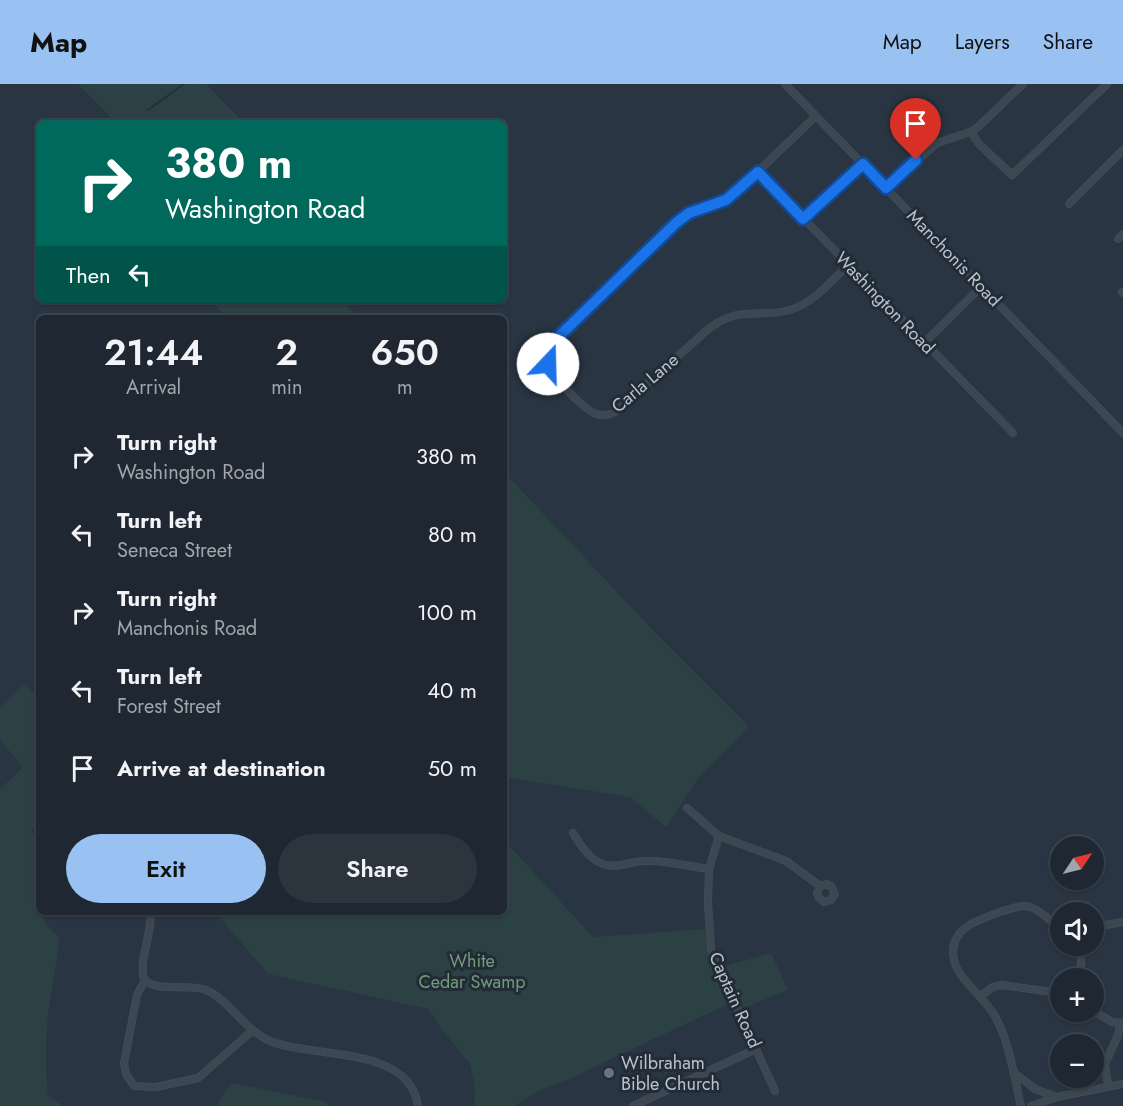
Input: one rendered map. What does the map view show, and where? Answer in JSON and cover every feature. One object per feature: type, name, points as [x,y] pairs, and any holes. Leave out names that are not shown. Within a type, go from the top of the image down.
[{"type":"street","name":"Manchonis Road","points":[[785,84],[1123,433]]},
{"type":"street","points":[[886,188],[937,143],[971,132],[1023,84]]},
{"type":"street","points":[[971,132],[979,144],[1012,175],[1107,84]]},
{"type":"street","points":[[758,172],[816,116]]},
{"type":"street","points":[[1069,204],[1123,150]]},
{"type":"street","points":[[803,219],[863,164]]},
{"type":"street","name":"Washington Road","points":[[758,172],[1013,433]]},
{"type":"street","name":"Carla Lane","points":[[758,172],[726,200],[692,211],[683,217],[555,340],[549,349],[547,358],[550,369],[556,377],[590,411],[599,415],[608,415],[617,411],[719,321],[741,314],[772,313],[797,307],[819,293],[848,266]]},
{"type":"street","points":[[924,344],[981,287]]},
{"type":"street","points":[[687,808],[718,836],[786,861],[820,886]]},
{"type":"street","points":[[573,833],[585,851],[603,864],[615,866],[651,861],[709,869]]},
{"type":"street","name":"Captain Road","points":[[718,836],[709,869],[711,950],[775,1091]]},
{"type":"street","points":[[1022,1106],[1000,1026],[981,996],[958,972],[953,957],[955,940],[967,925],[995,914],[1027,906],[1050,920]]},
{"type":"street","points":[[150,915],[151,924],[143,966],[145,980],[137,995],[124,1063],[126,1074],[134,1086],[156,1087],[198,1077],[252,1031]]},
{"type":"street","points":[[1104,925],[1123,922]]},
{"type":"street","points":[[145,980],[158,986],[195,988],[210,992],[252,1031],[286,1047],[356,1056],[392,1070],[411,1086],[418,1106]]},
{"type":"street","points":[[981,996],[993,987],[1002,985],[1050,992]]},
{"type":"street","points":[[1104,1018],[1121,1023],[1105,1064],[1108,1086]]},
{"type":"street","points":[[633,1106],[756,1049]]},
{"type":"street","points":[[1013,1072],[1035,1089],[1057,1096]]},
{"type":"street","points":[[1031,1106],[1057,1096],[1123,1084]]},
{"type":"green space","points":[[78,84],[206,84],[241,120],[113,120]]},
{"type":"green space","points":[[214,303],[345,303],[356,315],[224,315]]},
{"type":"green space","points":[[507,475],[649,626],[749,726],[699,777],[666,827],[630,797],[507,777]]},
{"type":"green space","points":[[25,684],[36,695],[36,828],[31,829],[36,841],[36,915],[44,915],[47,926],[59,936],[47,1024],[46,1067],[48,1095],[63,1106],[0,1106],[0,789],[23,767],[0,740],[0,709]]},
{"type":"green space","name":"White Cedar Swamp","points":[[507,843],[593,937],[705,929],[707,949],[713,969],[771,953],[788,990],[744,1008],[739,997],[567,1080],[539,1090],[515,1106],[474,1106],[475,1088],[470,1064],[428,1009],[268,974],[218,915],[507,915]]},
{"type":"green space","points":[[233,1083],[326,1102],[331,1106],[217,1106]]},
{"type":"waterway","points":[[148,110],[184,84]]},
{"type":"place","name":"Wilbraham Bible Church","points":[[609,1073]]},
{"type":"route","points":[[548,364],[547,358],[551,344],[677,222],[689,213],[726,200],[738,192],[758,172],[803,219],[863,164],[886,188],[916,160]]}]
